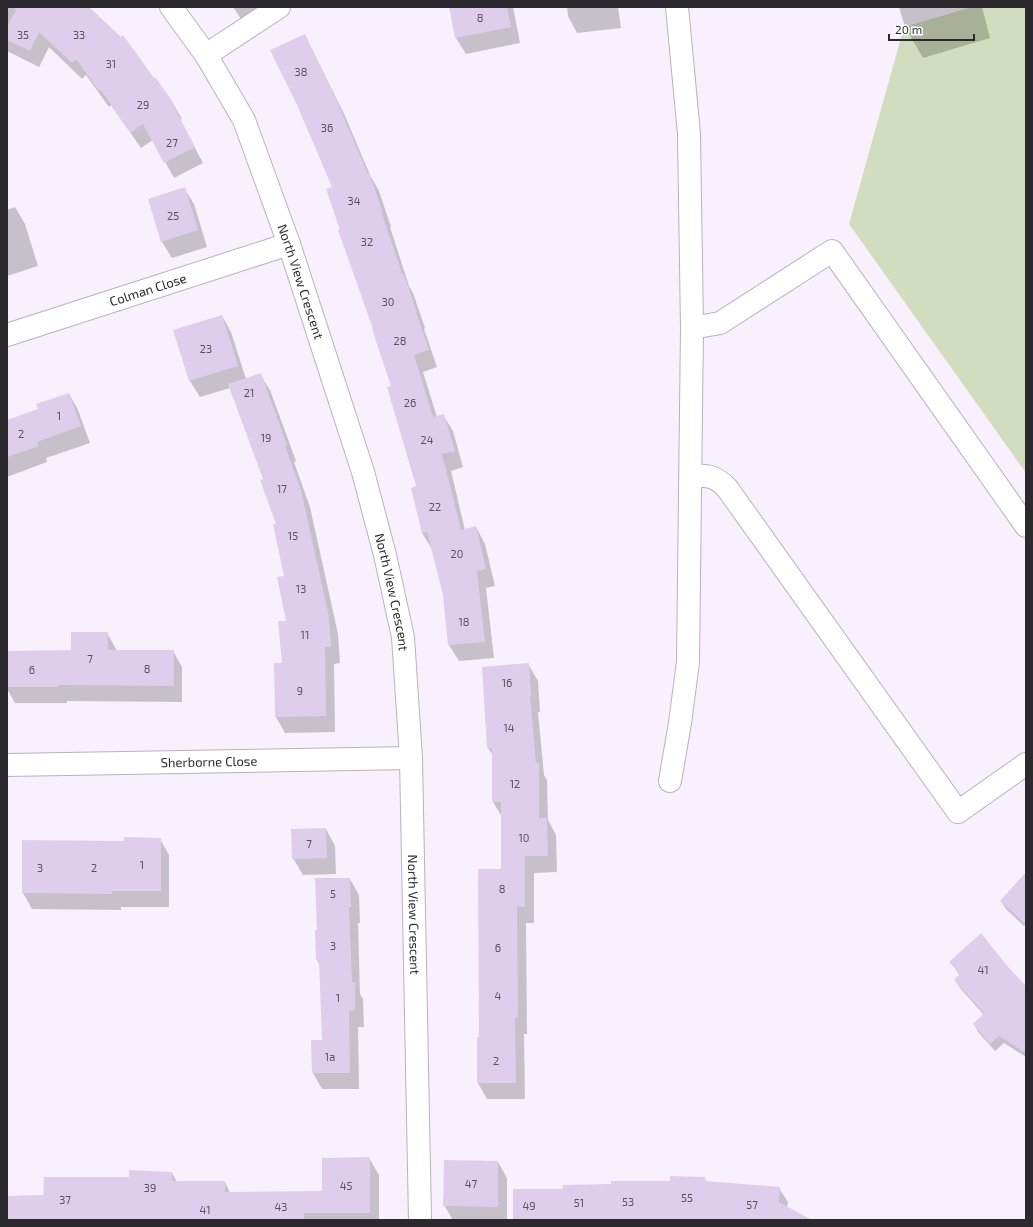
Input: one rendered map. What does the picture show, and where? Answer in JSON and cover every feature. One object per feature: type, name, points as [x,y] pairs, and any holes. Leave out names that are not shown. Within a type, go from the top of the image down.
[{"type":"street","name":"North View Crescent","points":[[171,7],[206,54],[244,120],[289,244],[363,472],[385,555],[403,637],[411,758],[420,1220]]},
{"type":"street","points":[[206,54],[279,7]]},
{"type":"street","points":[[670,781],[680,723],[688,662],[692,328],[689,134],[677,7]]},
{"type":"street","name":"Colman Close","points":[[7,335],[289,244]]},
{"type":"street","points":[[692,328],[720,323],[832,251],[1026,526]]},
{"type":"street","points":[[690,475],[706,476],[718,479],[727,488],[958,812],[1026,764]]},
{"type":"street","name":"Sherborne Close","points":[[7,765],[411,758]]},
{"type":"green space","points":[[972,7],[1026,7],[1026,473],[849,224],[904,27]]},
{"type":"building","points":[[13,7],[89,7],[121,37],[123,35],[154,78],[155,77],[173,102],[172,103],[195,147],[164,163],[143,124],[131,133],[101,90],[99,91],[76,59],[72,63],[39,32],[30,51],[7,40],[7,27],[16,10]]},
{"type":"building","points":[[449,7],[507,7],[511,27],[455,38]]},
{"type":"building","points":[[305,34],[336,99],[368,174],[370,174],[381,211],[429,350],[414,355],[433,417],[444,414],[455,451],[442,454],[461,530],[476,526],[486,569],[477,571],[485,642],[448,645],[443,595],[427,532],[422,533],[411,488],[416,486],[387,387],[391,386],[373,329],[338,230],[340,230],[326,189],[332,187],[297,105],[270,50]]},
{"type":"building","points":[[185,187],[198,230],[161,242],[148,199]]},
{"type":"building","points":[[222,315],[238,366],[189,381],[173,330]]},
{"type":"building","points":[[261,373],[287,445],[285,446],[301,490],[329,617],[331,647],[325,647],[326,716],[275,717],[274,663],[282,663],[278,621],[286,621],[277,577],[284,576],[273,524],[276,524],[260,480],[263,479],[228,384]]},
{"type":"building","points":[[69,393],[81,426],[37,442],[39,446],[7,457],[7,420],[38,409],[36,404]]},
{"type":"building","points":[[71,632],[108,632],[108,650],[174,650],[174,686],[58,685],[58,687],[7,687],[7,651],[71,650]]},
{"type":"building","points":[[529,663],[530,696],[536,763],[539,763],[539,818],[547,818],[548,856],[525,856],[525,907],[517,907],[518,1018],[515,1018],[516,1083],[477,1083],[477,1037],[479,1037],[478,869],[501,869],[501,802],[492,802],[492,748],[487,748],[482,667]]},
{"type":"building","points":[[326,828],[327,858],[292,859],[291,829]]},
{"type":"building","points":[[124,837],[161,838],[161,891],[112,891],[112,894],[22,893],[22,840],[124,841]]},
{"type":"building","points":[[1026,872],[1026,925],[1000,901]]},
{"type":"building","points":[[315,878],[350,878],[351,907],[349,907],[352,982],[355,982],[355,1011],[349,1011],[350,1073],[312,1073],[311,1040],[322,1040],[319,960],[316,960],[315,930],[317,930]]},
{"type":"building","points":[[981,933],[1007,966],[1026,986],[1026,1053],[999,1036],[990,1044],[973,1024],[984,1013],[954,980],[960,974],[949,962]]},
{"type":"building","points":[[370,1157],[370,1213],[304,1213],[304,1220],[7,1220],[7,1196],[43,1195],[44,1177],[129,1177],[129,1170],[172,1172],[172,1181],[225,1181],[225,1192],[322,1191],[322,1158]]},
{"type":"building","points":[[444,1160],[498,1161],[498,1207],[443,1206]]},
{"type":"building","points":[[670,1176],[705,1177],[705,1181],[780,1187],[779,1202],[812,1220],[513,1220],[513,1189],[563,1189],[563,1185],[611,1184],[611,1181],[670,1181]]}]
